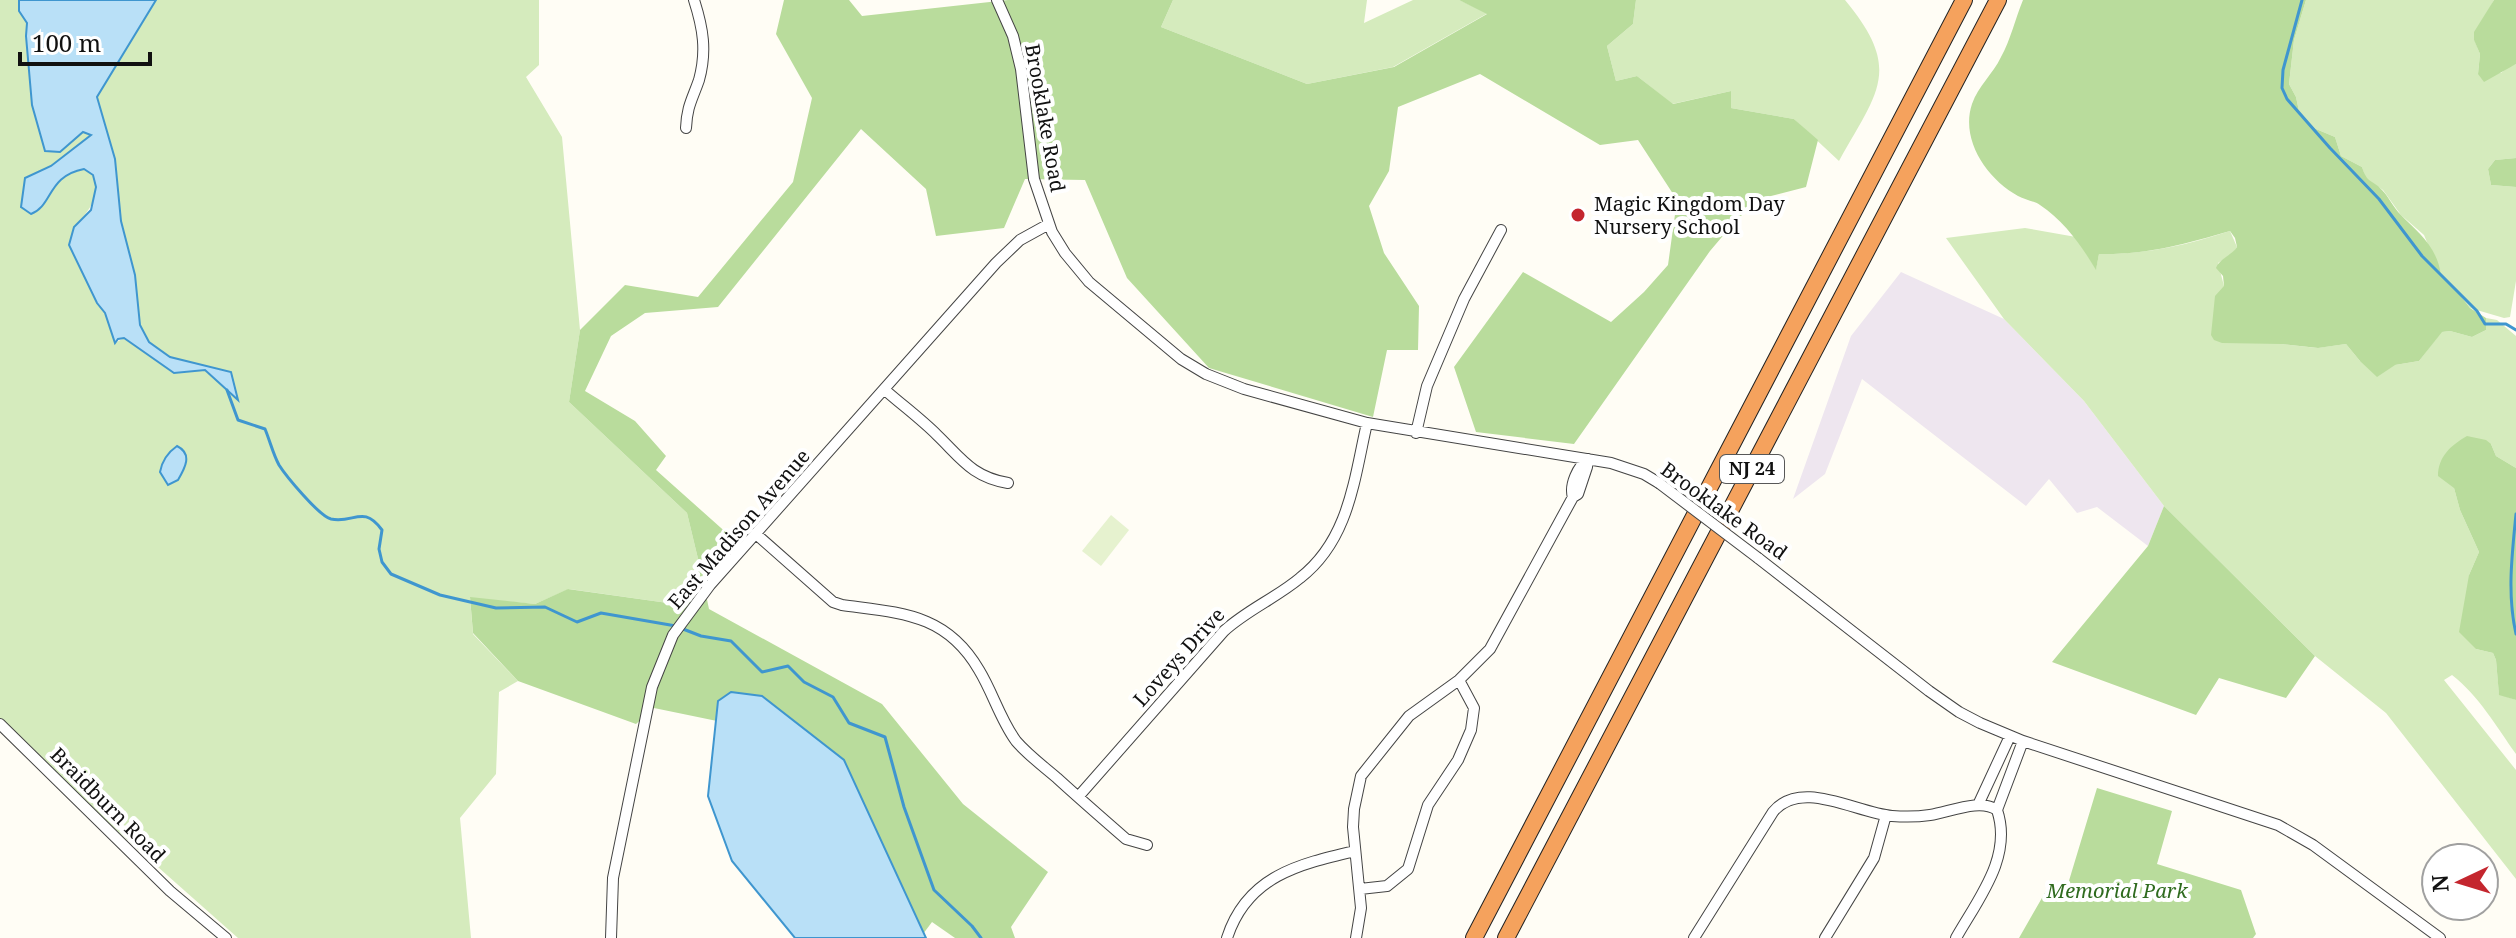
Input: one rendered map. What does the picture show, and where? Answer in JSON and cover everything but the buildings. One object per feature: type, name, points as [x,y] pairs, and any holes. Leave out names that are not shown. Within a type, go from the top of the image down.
[{"type":"highway","name":"NJ 24","points":[[1474,938],[1964,0]]},
{"type":"highway","name":"NJ 24","points":[[1506,938],[1998,0]]},
{"type":"street","points":[[686,128],[687,109],[704,57],[703,32],[694,0]]},
{"type":"street","name":"Brooklake Road","points":[[997,0],[1013,36],[1021,69],[1034,179],[1049,224],[1065,253],[1089,282],[1196,369],[1244,389],[1367,423],[1628,467],[1659,483],[1949,705],[1980,723],[2023,741],[2278,825],[2313,845],[2437,937]]},
{"type":"street","name":"East Madison Avenue","points":[[611,938],[613,878],[643,725],[652,687],[673,635],[756,534],[1008,250],[1049,224]]},
{"type":"street","points":[[1416,433],[1427,386],[1464,299],[1501,230]]},
{"type":"street","points":[[885,390],[973,470],[985,478],[1008,483]]},
{"type":"street","name":"Loveys Drive","points":[[1078,797],[1224,631],[1250,609],[1299,580],[1324,555],[1348,510],[1367,423]]},
{"type":"street","points":[[1356,938],[1361,908],[1354,809],[1361,776],[1409,716],[1477,664],[1499,634],[1573,497],[1571,491],[1580,464],[1588,459]]},
{"type":"street","points":[[756,534],[833,602],[902,612],[943,630],[969,654],[980,670],[1016,739],[1126,839],[1147,845]]},
{"type":"street","points":[[1360,889],[1387,886],[1408,869],[1428,805],[1458,760],[1471,730],[1474,708],[1459,680]]},
{"type":"street","name":"Braidburn Road","points":[[0,724],[191,909],[226,938]]},
{"type":"street","points":[[1978,805],[2010,736]]},
{"type":"street","points":[[1956,938],[1996,867],[2001,846],[1997,810],[2023,741]]},
{"type":"street","points":[[1694,938],[1773,812],[1790,799],[1807,797],[1886,815],[1926,816],[1978,805],[1997,810]]},
{"type":"street","points":[[1825,938],[1874,858],[1886,815]]},
{"type":"street","points":[[1227,938],[1248,901],[1272,878],[1311,861],[1355,851]]},
{"type":"shaded area","points":[[1901,272],[2004,319],[2084,401],[2164,506],[2148,546],[2097,507],[2077,513],[2049,479],[2026,506],[1862,379],[1825,474],[1793,499],[1851,336]]},
{"type":"green space","points":[[0,0],[18,0],[19,11],[27,23],[32,105],[45,151],[60,152],[83,132],[92,135],[51,166],[25,178],[21,207],[36,212],[56,185],[75,171],[84,169],[94,175],[92,204],[74,227],[97,303],[105,313],[115,343],[124,338],[174,373],[205,370],[231,372],[170,357],[149,342],[140,325],[135,275],[121,221],[115,159],[97,97],[156,0],[539,0],[539,65],[526,77],[562,137],[580,330],[569,402],[687,513],[700,567],[675,604],[569,589],[535,604],[470,598],[473,634],[518,681],[499,692],[496,774],[460,818],[471,938],[238,938],[0,727]]},
{"type":"green space","points":[[784,0],[849,0],[862,16],[1008,0],[1173,0],[1161,27],[1307,84],[1394,67],[1487,14],[1459,0],[1636,0],[1633,24],[1607,46],[1616,81],[1637,76],[1673,104],[1731,91],[1731,108],[1794,119],[1818,140],[1806,187],[1767,197],[1738,218],[1710,251],[1574,444],[1476,432],[1454,367],[1523,272],[1611,322],[1668,265],[1677,200],[1638,140],[1600,145],[1480,74],[1398,107],[1389,171],[1369,206],[1384,253],[1419,306],[1418,350],[1387,350],[1373,417],[1209,368],[1127,278],[1085,180],[1025,179],[1004,228],[936,236],[926,189],[861,129],[718,307],[645,313],[611,336],[585,391],[635,421],[666,456],[656,470],[739,544],[705,590],[709,609],[882,704],[963,804],[1048,872],[1011,927],[1015,938],[955,938],[932,922],[923,934],[844,760],[718,701],[717,721],[654,708],[636,724],[518,681],[473,633],[470,597],[535,604],[568,589],[675,604],[700,567],[687,513],[569,402],[580,330],[625,285],[698,297],[793,182],[812,98],[776,34]]},
{"type":"green space","points":[[1173,0],[1367,0],[1364,23],[1413,0],[1459,0],[1488,13],[1393,67],[1307,84],[1161,27]]},
{"type":"green space","points":[[1636,0],[1845,0],[1863,24],[1879,63],[1873,98],[1839,161],[1794,119],[1731,108],[1731,91],[1672,104],[1637,76],[1616,81],[1607,46],[1633,24]]},
{"type":"green space","points":[[2023,0],[2306,0],[2294,40],[2289,84],[2300,116],[2316,129],[2335,137],[2341,156],[2362,167],[2368,179],[2378,186],[2432,249],[2441,276],[2470,308],[2486,318],[2486,330],[2472,337],[2442,332],[2419,361],[2395,365],[2377,377],[2346,344],[2318,348],[2214,340],[2211,335],[2215,296],[2224,286],[2223,276],[2216,268],[2237,247],[2230,231],[2150,251],[2099,254],[2096,270],[2065,226],[2040,205],[2018,196],[1996,180],[1973,144],[1969,118],[1972,104],[1998,63]]},
{"type":"green space","points":[[2306,0],[2494,0],[2474,39],[2480,54],[2478,74],[2501,73],[2516,64],[2516,158],[2495,160],[2488,169],[2491,185],[2516,187],[2516,281],[2510,317],[2470,308],[2441,276],[2424,235],[2401,215],[2383,190],[2366,179],[2362,167],[2341,156],[2335,137],[2316,129],[2300,116],[2289,84],[2294,40]]},
{"type":"green space","points":[[2494,0],[2516,0],[2516,64],[2484,82],[2478,74],[2480,54],[2474,32]]},
{"type":"green space","points":[[2516,158],[2516,187],[2491,185],[2488,169],[2495,160]]},
{"type":"green space","points":[[2025,228],[2076,237],[2096,269],[2099,254],[2165,248],[2230,231],[2237,247],[2218,263],[2224,286],[2281,344],[2317,348],[2346,344],[2360,361],[2395,365],[2419,361],[2441,332],[2450,331],[2472,337],[2486,330],[2486,318],[2497,320],[2516,336],[2516,468],[2496,456],[2491,444],[2454,488],[2460,510],[2479,552],[2469,575],[2476,649],[2493,653],[2499,694],[2516,700],[2516,754],[2471,692],[2452,675],[2444,680],[2516,770],[2516,879],[2500,859],[2500,842],[2487,842],[2386,713],[2315,656],[2164,506],[2084,401],[2004,319],[1946,238]]},
{"type":"green space","points":[[2467,436],[2486,440],[2496,456],[2516,468],[2516,700],[2499,695],[2493,653],[2476,649],[2459,632],[2469,575],[2479,552],[2460,510],[2454,488],[2438,476],[2446,452]]},
{"type":"green space","points":[[2164,506],[2315,656],[2286,698],[2219,678],[2196,715],[2052,662],[2148,546]]},
{"type":"green space","points":[[1111,515],[1129,530],[1101,566],[1082,551]]},
{"type":"green space","name":"Memorial Park","points":[[2097,788],[2172,811],[2157,864],[2241,890],[2256,934],[2253,938],[2019,938],[2050,884],[2068,884]]},
{"type":"water","points":[[19,0],[156,0],[97,97],[115,159],[121,221],[135,275],[140,325],[149,342],[170,357],[231,372],[238,400],[205,370],[174,373],[124,338],[115,343],[105,313],[69,245],[74,227],[91,210],[96,187],[93,175],[84,169],[63,178],[43,205],[31,214],[21,207],[25,178],[51,166],[91,135],[83,132],[60,152],[45,151],[32,105],[27,23],[19,11]]},
{"type":"water","points":[[177,446],[185,453],[186,462],[178,480],[168,485],[160,472],[168,454]]},
{"type":"water","points":[[731,692],[762,696],[844,760],[926,938],[795,938],[732,861],[708,796],[718,701]]},
{"type":"waterway","points":[[2302,0],[2283,70],[2282,88],[2287,99],[2379,199],[2422,256],[2477,311],[2485,324],[2506,324],[2516,330]]},
{"type":"waterway","points":[[227,390],[238,420],[265,429],[279,465],[319,511],[331,519],[364,516],[375,522],[382,530],[379,549],[382,562],[391,574],[440,595],[496,608],[545,607],[577,622],[601,613],[676,626]]},
{"type":"waterway","points":[[2516,514],[2511,589],[2516,634]]},
{"type":"waterway","points":[[683,629],[701,636],[731,641],[762,672],[788,666],[804,682],[833,697],[849,723],[885,737],[904,807],[934,890],[981,938]]},
{"type":"place","name":"Magic Kingdom Day Nursery School","points":[[1578,215]]}]
